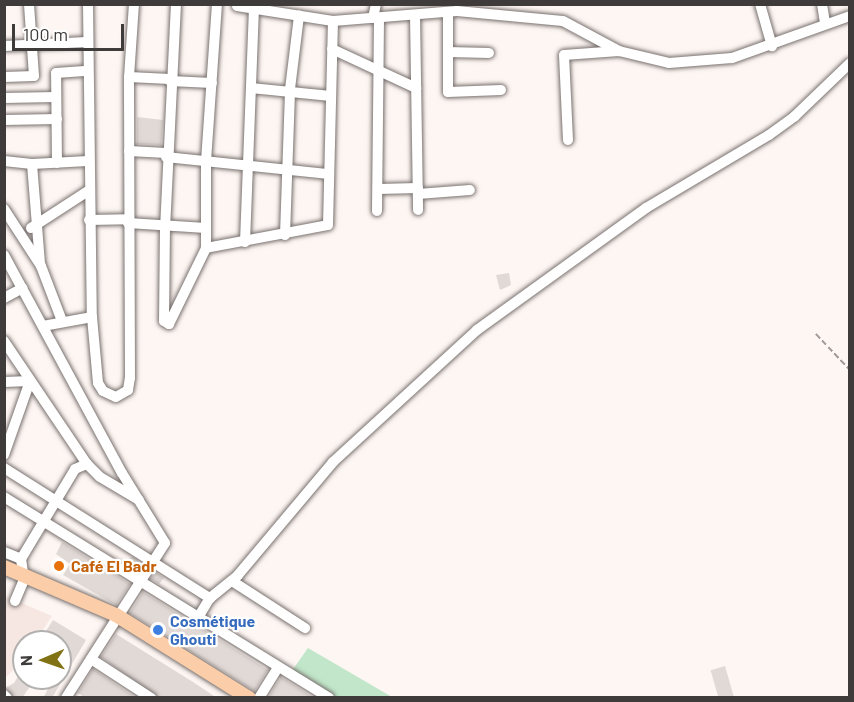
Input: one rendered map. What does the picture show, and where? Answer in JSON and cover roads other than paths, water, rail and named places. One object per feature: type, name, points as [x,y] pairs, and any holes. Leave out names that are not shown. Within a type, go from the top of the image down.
[{"type":"main road","points":[[4,567],[114,617],[249,698]]},
{"type":"main road","points":[[4,574],[24,577]]},
{"type":"main road","points":[[114,617],[232,698]]},
{"type":"street","points":[[4,77],[34,76],[30,45],[29,4]]},
{"type":"street","points":[[88,4],[88,191],[92,317],[98,382],[108,394],[122,396],[130,378],[129,77],[134,4]]},
{"type":"street","points":[[176,4],[166,155],[166,323],[171,322],[206,249],[206,161],[217,4]]},
{"type":"street","points":[[376,4],[379,70],[377,211]]},
{"type":"street","points":[[760,4],[772,46]]},
{"type":"street","points":[[822,4],[825,23]]},
{"type":"street","points":[[234,5],[333,21],[417,12],[448,12],[563,21],[619,51],[669,63],[732,58],[772,46],[825,23],[849,16]]},
{"type":"street","points":[[245,242],[254,10]]},
{"type":"street","points":[[417,12],[418,210]]},
{"type":"street","points":[[448,12],[448,92],[501,90]]},
{"type":"street","points":[[285,235],[290,92],[299,16]]},
{"type":"street","points":[[206,249],[328,225],[333,21]]},
{"type":"street","points":[[4,46],[87,42]]},
{"type":"street","points":[[332,49],[416,88]]},
{"type":"street","points":[[568,140],[564,55],[619,51]]},
{"type":"street","points":[[448,52],[489,53]]},
{"type":"street","points":[[200,616],[210,598],[232,580],[333,462],[477,330],[646,208],[769,135],[795,116],[849,63]]},
{"type":"street","points":[[57,163],[56,73],[88,71]]},
{"type":"street","points":[[129,77],[212,83]]},
{"type":"street","points":[[251,88],[331,96]]},
{"type":"street","points":[[4,98],[56,97]]},
{"type":"street","points":[[4,120],[57,119]]},
{"type":"street","points":[[129,151],[329,174]]},
{"type":"street","points":[[4,161],[32,164],[88,161]]},
{"type":"street","points":[[32,164],[35,223],[41,266]]},
{"type":"street","points":[[378,189],[470,190]]},
{"type":"street","points":[[20,233],[88,191]]},
{"type":"street","points":[[4,209],[41,266],[62,321]]},
{"type":"street","points":[[89,220],[206,228]]},
{"type":"street","points":[[4,255],[165,543],[114,617],[70,696]]},
{"type":"street","points":[[4,298],[22,288]]},
{"type":"street","points":[[43,326],[92,317]]},
{"type":"street","points":[[4,341],[87,464],[100,477],[141,501]]},
{"type":"street","points":[[4,382],[30,381]]},
{"type":"street","points":[[4,455],[30,381]]},
{"type":"street","points":[[15,600],[24,577],[21,559],[75,469],[87,464]]},
{"type":"street","points":[[4,468],[210,598]]},
{"type":"street","points":[[4,497],[200,616],[329,698]]},
{"type":"street","points":[[4,552],[21,559]]},
{"type":"street","points":[[232,580],[305,628]]},
{"type":"street","points":[[91,659],[151,698]]},
{"type":"street","points":[[259,698],[278,667]]},
{"type":"place","name":"Café El Badr","points":[[59,566]]},
{"type":"place","name":"Cosmétique Ghouti","points":[[158,630]]}]
